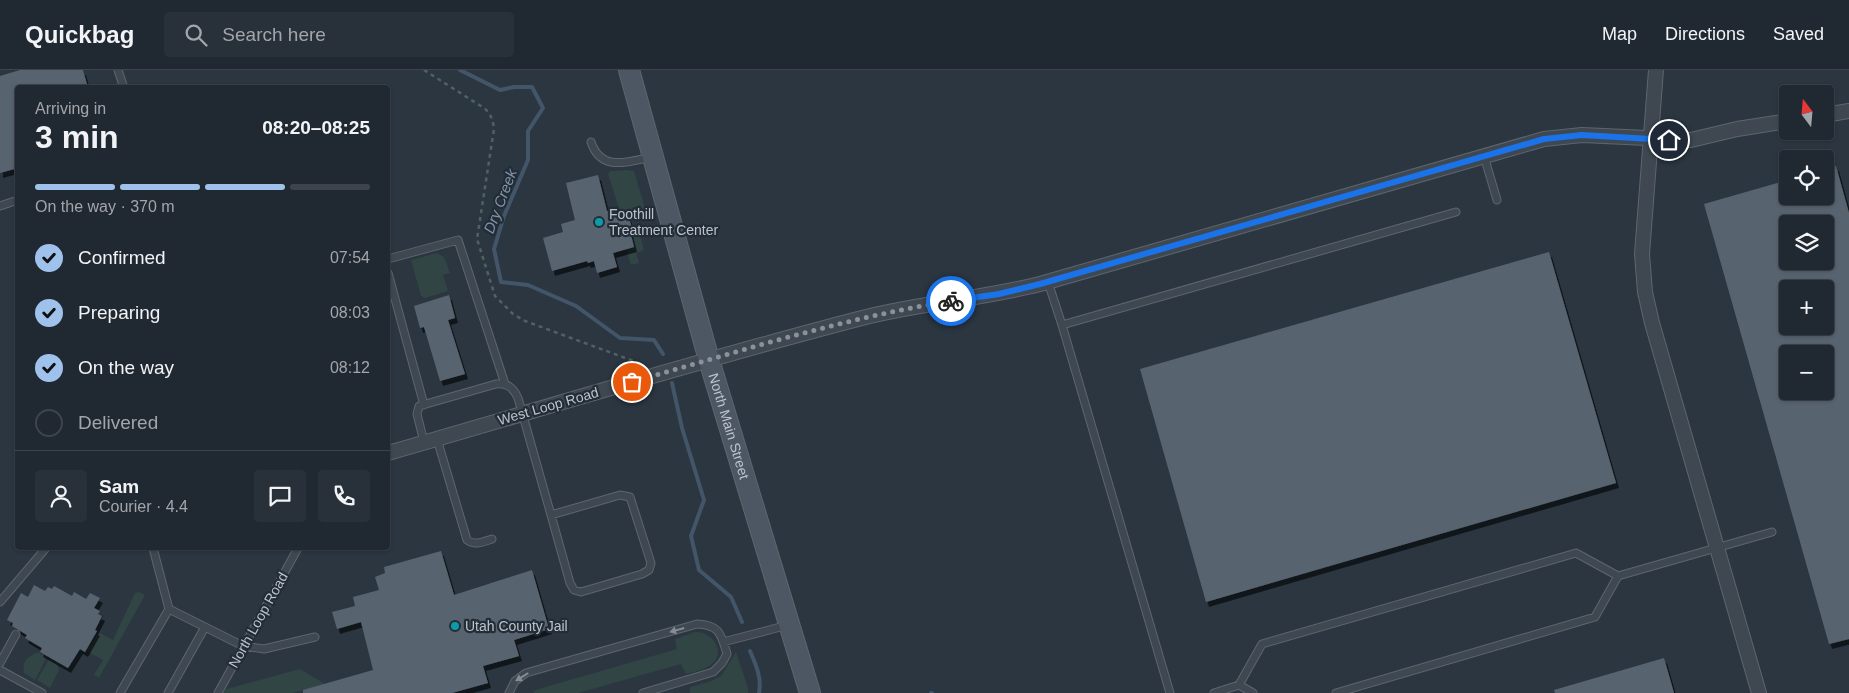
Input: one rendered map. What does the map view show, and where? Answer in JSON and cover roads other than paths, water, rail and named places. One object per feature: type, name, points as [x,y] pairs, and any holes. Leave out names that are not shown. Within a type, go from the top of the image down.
[{"type":"street","name":"North Main Street","points":[[629,70],[709,360],[810,693]]},
{"type":"street","points":[[1656,70],[1642,254],[1645,292],[1759,693]]},
{"type":"street","points":[[1834,114],[1849,111]]},
{"type":"street","name":"West Loop Road","points":[[390,452],[709,360],[871,316],[917,306],[999,294],[1048,282],[1544,139],[1600,135],[1691,140],[1779,123]]},
{"type":"lane","points":[[118,70],[123,85]]},
{"type":"lane","points":[[592,142],[596,154],[603,160],[610,162],[629,162],[653,157]]},
{"type":"lane","points":[[1484,156],[1497,200]]},
{"type":"lane","points":[[0,206],[15,201]]},
{"type":"lane","points":[[1062,325],[1456,212]]},
{"type":"lane","points":[[390,259],[458,240],[505,384]]},
{"type":"lane","points":[[390,280],[424,405]]},
{"type":"lane","points":[[1048,282],[1170,693]]},
{"type":"lane","points":[[492,539],[471,544],[467,540],[430,441],[417,414],[419,406],[496,384],[505,384],[515,390],[570,583],[574,590],[581,592],[642,574],[649,570],[651,564],[630,497],[620,495],[551,515]]},
{"type":"lane","points":[[1336,693],[1595,617],[1618,576],[1772,532]]},
{"type":"lane","points":[[0,602],[44,550]]},
{"type":"lane","points":[[120,693],[169,609],[155,550]]},
{"type":"lane","name":"North Loop Road","points":[[218,693],[297,550]]},
{"type":"lane","points":[[1214,693],[1239,685],[1262,644],[1567,555],[1576,553],[1618,576]]},
{"type":"lane","points":[[169,609],[243,646],[264,649],[315,637]]},
{"type":"lane","points":[[509,693],[515,681],[526,673],[697,624],[707,624],[716,628],[721,634],[727,654],[722,663],[712,672],[643,693]]},
{"type":"lane","points":[[724,642],[789,625]]},
{"type":"lane","points":[[168,693],[205,627]]},
{"type":"lane","points":[[0,663],[16,634]]},
{"type":"lane","points":[[0,670],[42,693]]},
{"type":"lane","points":[[1239,685],[1253,693]]},
{"type":"waterway","name":"Dry Creek","points":[[460,70],[500,90],[514,87],[532,87],[543,108],[528,131],[528,160],[504,216],[494,249],[501,282],[528,285],[576,306],[620,338],[654,340],[663,354]]},
{"type":"waterway","name":"Dry Creek","points":[[672,383],[682,428],[704,500],[691,536],[699,570],[731,597],[742,622]]},
{"type":"waterway","name":"Dry Creek","points":[[750,651],[759,677],[759,693]]},
{"type":"place","name":"Foothill Treatment Center","points":[[599,222]]},
{"type":"place","name":"Utah County Jail","points":[[455,626]]}]
